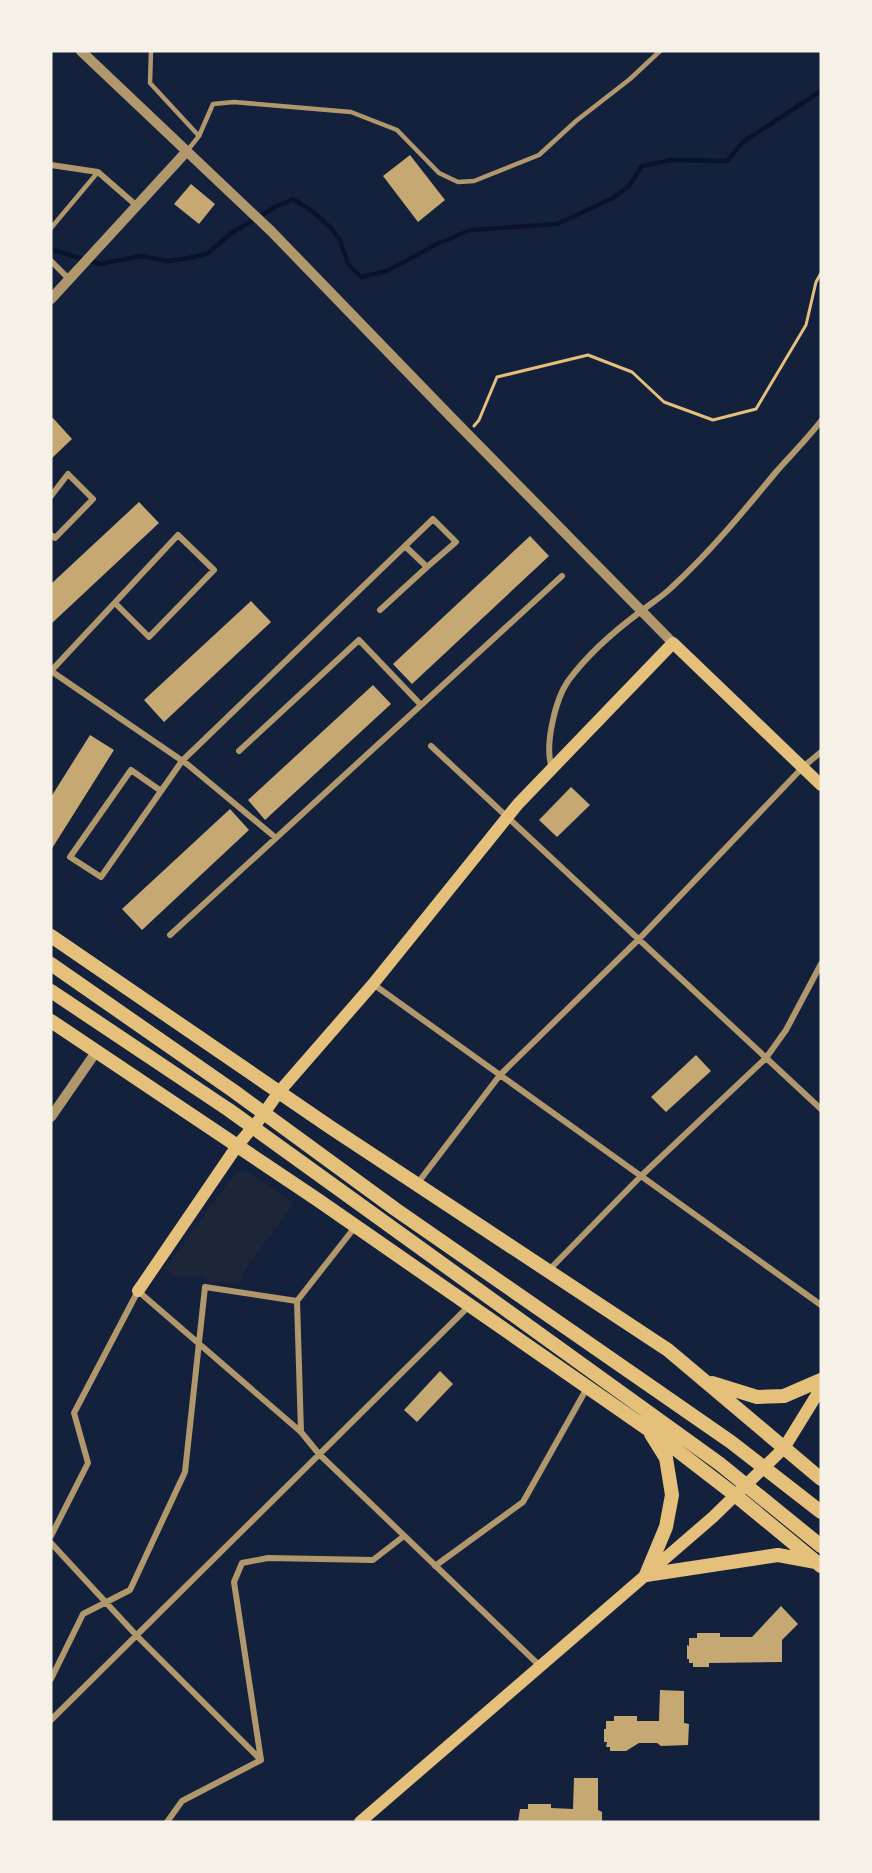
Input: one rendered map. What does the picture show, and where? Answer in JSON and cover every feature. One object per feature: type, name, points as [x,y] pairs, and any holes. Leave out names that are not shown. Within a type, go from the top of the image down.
[{"type":"highway","points":[[51,936],[279,1092],[668,1350],[821,1479]]},
{"type":"highway","points":[[51,964],[235,1092],[395,1209],[731,1442],[821,1512]]},
{"type":"highway","points":[[51,991],[229,1110],[720,1464],[821,1546]]},
{"type":"highway","points":[[51,1021],[648,1429],[735,1495],[819,1564]]},
{"type":"highway","points":[[705,1381],[757,1397],[784,1396],[821,1380]]},
{"type":"highway","points":[[646,1575],[666,1527],[672,1495],[666,1458],[648,1429]]},
{"type":"highway","points":[[646,1575],[777,1555],[819,1564]]},
{"type":"main road","points":[[138,1291],[237,1146],[279,1092],[373,984],[508,816],[673,643],[821,785]]},
{"type":"main road","points":[[360,1822],[713,1517],[784,1448],[821,1388]]},
{"type":"street","points":[[81,51],[271,231],[673,643]]},
{"type":"street","points":[[51,299],[187,151]]},
{"type":"street","points":[[51,165],[98,172],[137,206]]},
{"type":"street","points":[[51,261],[69,279]]},
{"type":"street","points":[[552,769],[548,758],[548,744],[555,713],[567,684],[601,644],[641,611],[658,601],[696,565],[821,421]]},
{"type":"street","points":[[51,496],[68,474],[93,499],[52,538]]},
{"type":"street","points":[[161,791],[130,770],[70,857],[101,877],[182,761],[433,519],[456,542],[380,610]]},
{"type":"street","points":[[115,603],[149,637],[214,570],[178,536],[51,671],[182,761],[276,838]]},
{"type":"street","points":[[405,546],[427,567]]},
{"type":"street","points":[[170,936],[562,576]]},
{"type":"street","points":[[238,751],[359,640],[421,705]]},
{"type":"street","points":[[431,746],[821,1109]]},
{"type":"street","points":[[417,1184],[500,1075],[639,939],[803,767],[821,752]]},
{"type":"street","points":[[549,1271],[641,1176],[766,1058],[786,1030],[821,964]]},
{"type":"street","points":[[373,984],[821,1305]]},
{"type":"street","points":[[51,1117],[96,1052]]},
{"type":"street","points":[[301,1432],[297,1301],[355,1227]]},
{"type":"street","points":[[51,1679],[83,1614],[130,1590],[185,1472],[205,1287],[297,1301]]},
{"type":"street","points":[[51,1536],[88,1463],[74,1413],[138,1291],[301,1432],[319,1454],[540,1666]]},
{"type":"street","points":[[51,1720],[469,1305]]},
{"type":"street","points":[[435,1566],[523,1502],[587,1388]]},
{"type":"street","points":[[261,1760],[234,1582],[242,1563],[268,1558],[373,1560],[404,1536]]},
{"type":"street","points":[[51,1543],[136,1635],[261,1760]]},
{"type":"street","points":[[167,1822],[182,1801],[261,1760]]},
{"type":"lane","points":[[151,51],[150,83],[199,136]]},
{"type":"lane","points":[[187,151],[199,136],[213,105],[234,102],[351,112],[397,130],[439,173],[458,182],[474,181],[539,155],[660,51]]},
{"type":"lane","points":[[51,228],[98,172]]},
{"type":"path","points":[[467,434],[479,420],[497,377],[588,355],[632,372],[664,402],[712,420],[756,409],[806,325],[816,282],[821,273]]},
{"type":"shaded area","points":[[246,1171],[294,1203],[247,1267],[239,1284],[208,1282],[205,1276],[174,1277],[165,1268],[236,1172]]},
{"type":"building","points":[[410,155],[445,200],[418,222],[383,176]]},
{"type":"building","points":[[191,184],[215,204],[199,224],[174,204]]},
{"type":"building","points":[[53,418],[72,439],[51,459],[51,419]]},
{"type":"building","points":[[139,502],[159,523],[51,624],[51,584]]},
{"type":"building","points":[[530,536],[549,556],[412,684],[393,664]]},
{"type":"building","points":[[251,601],[271,622],[164,722],[144,700]]},
{"type":"building","points":[[373,685],[391,704],[265,820],[248,800]]},
{"type":"building","points":[[90,735],[114,750],[51,850],[51,797]]},
{"type":"building","points":[[571,787],[590,805],[557,837],[539,820]]},
{"type":"building","points":[[230,809],[249,830],[142,930],[122,909]]},
{"type":"building","points":[[696,1055],[711,1071],[666,1112],[651,1097]]},
{"type":"building","points":[[440,1371],[453,1384],[417,1422],[404,1410]]},
{"type":"building","points":[[781,1606],[798,1624],[782,1640],[782,1662],[709,1663],[709,1667],[693,1667],[693,1663],[689,1663],[687,1645],[689,1646],[689,1638],[697,1638],[697,1633],[720,1633],[720,1637],[752,1637]]},
{"type":"building","points":[[660,1690],[684,1691],[684,1723],[689,1724],[688,1745],[661,1746],[657,1743],[639,1743],[626,1751],[610,1751],[610,1747],[606,1747],[607,1742],[604,1742],[606,1721],[614,1721],[614,1716],[637,1716],[637,1721],[659,1721]]},
{"type":"building","points":[[574,1778],[598,1778],[598,1810],[602,1812],[602,1822],[518,1822],[520,1809],[528,1809],[528,1804],[551,1804],[551,1808],[573,1809]]},
{"type":"waterway","points":[[56,251],[100,264],[142,256],[167,261],[207,254],[230,234],[293,199],[312,211],[330,227],[340,240],[348,264],[361,277],[387,271],[439,243],[471,230],[557,224],[613,198],[629,186],[642,166],[671,160],[727,161],[743,142],[821,91]]}]
